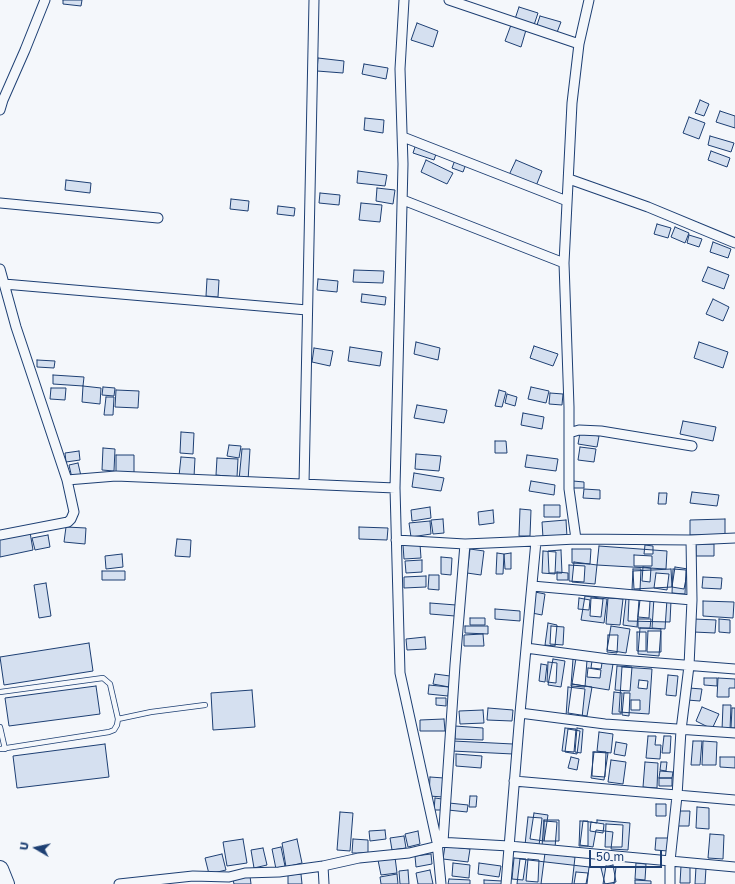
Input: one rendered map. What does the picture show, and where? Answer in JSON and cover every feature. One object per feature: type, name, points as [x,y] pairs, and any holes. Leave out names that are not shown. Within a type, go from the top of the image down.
[{"type":"highway","points":[[0,869],[6,884]]},
{"type":"street","points":[[0,110],[2,100],[26,50],[45,0]]},
{"type":"street","points":[[304,484],[314,0]]},
{"type":"street","points":[[404,0],[400,69],[403,137],[403,200],[395,488],[400,673],[439,844]]},
{"type":"street","points":[[449,0],[579,44]]},
{"type":"street","points":[[576,539],[569,488],[569,433],[564,263],[572,103],[579,44],[589,0]]},
{"type":"street","points":[[403,137],[567,201]]},
{"type":"street","points":[[569,179],[648,206],[735,243]]},
{"type":"street","points":[[403,200],[564,263]]},
{"type":"street","points":[[0,203],[158,218]]},
{"type":"street","points":[[0,268],[16,327],[67,480],[74,512],[68,522],[0,534]]},
{"type":"street","points":[[4,284],[307,310]]},
{"type":"street","points":[[569,433],[579,430],[601,431],[692,446]]},
{"type":"street","points":[[67,480],[116,476],[395,488]]},
{"type":"street","points":[[396,540],[465,544],[576,539],[691,540],[735,538]]},
{"type":"street","points":[[670,884],[670,861],[677,796],[681,730],[689,666],[692,600],[691,540]]},
{"type":"street","points":[[506,884],[536,541]]},
{"type":"street","points":[[441,884],[439,844],[465,544]]},
{"type":"street","points":[[532,586],[692,600]]},
{"type":"street","points":[[526,648],[608,659],[735,669]]},
{"type":"street","points":[[520,713],[605,724],[735,733]]},
{"type":"street","points":[[514,781],[735,800]]},
{"type":"street","points":[[119,884],[193,876],[229,881],[245,873],[279,872],[323,866],[359,858],[409,853],[439,844],[509,846],[735,867]]},
{"type":"street","points":[[323,866],[324,884]]},
{"type":"lane","points":[[0,692],[103,678],[110,684],[118,719],[114,730],[109,732],[2,749],[0,727]]},
{"type":"lane","points":[[118,719],[152,712],[205,705]]},
{"type":"building","points":[[63,0],[82,0],[81,6],[63,4]]},
{"type":"building","points":[[519,7],[538,13],[533,28],[514,22]]},
{"type":"building","points":[[540,16],[561,22],[556,35],[536,28]]},
{"type":"building","points":[[417,23],[438,31],[433,47],[411,40]]},
{"type":"building","points":[[511,25],[526,30],[521,47],[505,41]]},
{"type":"building","points":[[318,58],[344,61],[343,73],[317,71]]},
{"type":"building","points":[[364,64],[388,68],[386,79],[362,74]]},
{"type":"building","points":[[700,100],[709,104],[704,116],[695,113]]},
{"type":"building","points":[[720,111],[735,116],[735,128],[716,122]]},
{"type":"building","points":[[689,117],[705,123],[699,139],[683,133]]},
{"type":"building","points":[[365,118],[384,120],[383,133],[364,130]]},
{"type":"building","points":[[710,136],[734,143],[731,152],[708,145]]},
{"type":"building","points":[[416,144],[437,151],[434,160],[413,153]]},
{"type":"building","points":[[711,151],[730,158],[727,167],[708,160]]},
{"type":"building","points":[[426,160],[453,173],[447,184],[421,172]]},
{"type":"building","points":[[455,160],[466,164],[463,172],[452,168]]},
{"type":"building","points":[[516,160],[542,171],[536,186],[509,175]]},
{"type":"building","points":[[358,171],[387,175],[385,186],[357,183]]},
{"type":"building","points":[[66,180],[91,183],[90,193],[65,190]]},
{"type":"building","points":[[377,188],[395,190],[393,204],[376,201]]},
{"type":"building","points":[[320,193],[340,195],[339,205],[319,203]]},
{"type":"building","points":[[231,199],[249,201],[248,211],[230,209]]},
{"type":"building","points":[[361,203],[382,205],[380,222],[359,220]]},
{"type":"building","points":[[278,206],[295,208],[294,216],[277,214]]},
{"type":"building","points":[[657,224],[671,228],[668,238],[654,234]]},
{"type":"building","points":[[675,227],[689,233],[685,243],[671,237]]},
{"type":"building","points":[[689,235],[702,239],[699,247],[687,243]]},
{"type":"building","points":[[713,242],[731,249],[728,258],[710,252]]},
{"type":"building","points":[[708,267],[729,275],[724,289],[702,281]]},
{"type":"building","points":[[354,270],[384,271],[383,283],[353,282]]},
{"type":"building","points":[[207,279],[219,280],[218,297],[206,296]]},
{"type":"building","points":[[318,279],[338,281],[337,292],[317,290]]},
{"type":"building","points":[[362,294],[386,297],[385,305],[361,302]]},
{"type":"building","points":[[713,299],[729,307],[723,321],[706,314]]},
{"type":"building","points":[[416,342],[440,348],[438,360],[414,354]]},
{"type":"building","points":[[699,342],[728,352],[723,368],[694,358]]},
{"type":"building","points":[[534,346],[558,354],[553,366],[530,358]]},
{"type":"building","points":[[350,347],[382,352],[380,366],[348,361]]},
{"type":"building","points":[[314,348],[333,351],[330,366],[312,362]]},
{"type":"building","points":[[37,360],[55,361],[54,368],[37,367]]},
{"type":"building","points":[[53,375],[84,377],[83,386],[53,384]]},
{"type":"building","points":[[83,386],[101,388],[100,404],[82,402]]},
{"type":"building","points":[[103,387],[115,388],[114,396],[102,395]]},
{"type":"building","points":[[531,387],[549,391],[546,403],[528,399]]},
{"type":"building","points":[[51,388],[66,388],[65,400],[50,399]]},
{"type":"building","points":[[116,390],[139,391],[138,408],[115,407]]},
{"type":"building","points":[[499,390],[506,392],[502,407],[495,406]]},
{"type":"building","points":[[550,393],[563,394],[562,405],[549,404]]},
{"type":"building","points":[[507,394],[517,397],[515,406],[505,403]]},
{"type":"building","points":[[106,397],[114,397],[113,415],[104,415]]},
{"type":"building","points":[[417,405],[447,410],[444,423],[414,418]]},
{"type":"building","points":[[523,413],[544,417],[542,429],[521,425]]},
{"type":"building","points":[[683,421],[716,427],[713,441],[680,434]]},
{"type":"building","points":[[181,432],[194,433],[193,454],[180,453]]},
{"type":"building","points":[[580,433],[599,436],[597,447],[578,444]]},
{"type":"building","points":[[495,441],[506,441],[507,453],[495,453]]},
{"type":"building","points":[[229,445],[241,446],[239,458],[227,456]]},
{"type":"building","points":[[580,447],[596,449],[594,462],[578,460]]},
{"type":"building","points":[[103,448],[115,449],[114,471],[102,470]]},
{"type":"building","points":[[242,449],[250,449],[248,481],[239,480]]},
{"type":"building","points":[[79,451],[80,460],[66,462],[65,453]]},
{"type":"building","points":[[416,454],[441,456],[439,471],[415,469]]},
{"type":"building","points":[[116,455],[134,455],[134,474],[116,474]]},
{"type":"building","points":[[527,455],[558,459],[556,471],[525,467]]},
{"type":"building","points":[[181,457],[195,458],[194,477],[179,476]]},
{"type":"building","points":[[217,458],[238,459],[237,477],[216,475]]},
{"type":"building","points":[[78,463],[81,476],[72,478],[69,465]]},
{"type":"building","points":[[414,473],[444,478],[441,491],[412,487]]},
{"type":"building","points":[[531,481],[555,485],[554,495],[529,491]]},
{"type":"building","points":[[573,481],[584,482],[584,488],[573,488]]},
{"type":"building","points":[[584,489],[600,490],[600,499],[583,498]]},
{"type":"building","points":[[692,492],[719,495],[717,506],[690,503]]},
{"type":"building","points":[[659,493],[667,493],[666,504],[658,504]]},
{"type":"building","points":[[544,505],[560,505],[560,517],[544,517]]},
{"type":"building","points":[[430,507],[431,518],[412,521],[411,510]]},
{"type":"building","points":[[520,509],[531,510],[530,536],[519,536]]},
{"type":"building","points":[[493,510],[494,523],[479,525],[478,512]]},
{"type":"building","points":[[443,519],[444,533],[433,534],[431,520]]},
{"type":"building","points":[[725,519],[725,535],[690,535],[690,520]]},
{"type":"building","points":[[566,520],[567,537],[543,538],[542,522]]},
{"type":"building","points":[[430,521],[431,534],[411,537],[409,523]]},
{"type":"building","points":[[66,527],[86,528],[85,544],[64,542]]},
{"type":"building","points":[[359,527],[388,528],[387,540],[359,539]]},
{"type":"building","points":[[30,532],[33,550],[0,557],[0,538]]},
{"type":"building","points":[[48,535],[50,547],[35,550],[32,538]]},
{"type":"building","points":[[177,539],[191,540],[190,557],[175,556]]},
{"type":"building","points":[[420,544],[421,558],[404,559],[403,545]]},
{"type":"building","points":[[696,544],[714,544],[714,556],[696,556]]},
{"type":"building","points":[[645,545],[653,546],[653,554],[644,554]]},
{"type":"building","points":[[599,546],[667,551],[666,569],[597,565]]},
{"type":"building","points":[[470,549],[484,551],[481,575],[467,573]]},
{"type":"building","points":[[572,549],[591,549],[590,564],[572,563]]},
{"type":"building","points":[[561,550],[562,573],[549,573],[548,551]]},
{"type":"building","points":[[543,551],[556,552],[555,574],[542,573]]},
{"type":"building","points":[[497,553],[504,554],[503,574],[496,574]]},
{"type":"building","points":[[511,553],[511,569],[505,569],[504,554]]},
{"type":"building","points":[[122,554],[123,567],[106,569],[105,556]]},
{"type":"building","points":[[634,555],[652,556],[652,566],[634,566]]},
{"type":"building","points":[[441,557],[452,558],[451,575],[441,574]]},
{"type":"building","points":[[422,560],[422,572],[406,573],[405,561]]},
{"type":"building","points":[[574,562],[597,565],[595,584],[572,582]]},
{"type":"building","points":[[569,565],[585,566],[584,582],[569,581]]},
{"type":"building","points":[[643,567],[651,568],[650,582],[642,581]]},
{"type":"building","points":[[675,567],[688,569],[684,589],[672,587]]},
{"type":"building","points":[[633,569],[641,569],[640,590],[632,590]]},
{"type":"building","points":[[671,569],[672,587],[634,589],[633,571]]},
{"type":"building","points":[[673,569],[686,570],[685,594],[672,593]]},
{"type":"building","points":[[102,571],[125,571],[125,580],[102,580]]},
{"type":"building","points":[[557,572],[568,573],[568,580],[557,580]]},
{"type":"building","points":[[656,573],[669,574],[667,590],[654,588]]},
{"type":"building","points":[[429,575],[439,575],[439,590],[428,589]]},
{"type":"building","points":[[426,576],[426,587],[404,588],[404,577]]},
{"type":"building","points":[[703,577],[722,578],[721,589],[702,588]]},
{"type":"building","points":[[46,583],[51,616],[39,618],[34,585]]},
{"type":"building","points":[[535,592],[545,594],[542,615],[532,613]]},
{"type":"building","points":[[585,596],[607,599],[604,623],[581,620]]},
{"type":"building","points":[[579,598],[590,600],[589,610],[578,609]]},
{"type":"building","points":[[591,598],[603,599],[601,617],[590,616]]},
{"type":"building","points":[[608,598],[623,599],[620,625],[606,624]]},
{"type":"building","points":[[626,598],[639,600],[637,627],[623,625]]},
{"type":"building","points":[[654,598],[667,599],[665,629],[652,628]]},
{"type":"building","points":[[629,599],[671,601],[670,622],[628,621]]},
{"type":"building","points":[[640,600],[650,601],[649,618],[638,617]]},
{"type":"building","points":[[703,601],[734,602],[733,618],[703,616]]},
{"type":"building","points":[[430,603],[456,605],[455,616],[430,614]]},
{"type":"building","points":[[495,609],[520,611],[520,621],[495,619]]},
{"type":"building","points":[[470,618],[485,618],[485,625],[470,625]]},
{"type":"building","points":[[638,619],[651,619],[650,628],[638,628]]},
{"type":"building","points":[[694,619],[716,620],[715,633],[694,632]]},
{"type":"building","points":[[719,619],[730,620],[730,633],[719,632]]},
{"type":"building","points":[[548,623],[557,625],[555,646],[545,645]]},
{"type":"building","points":[[465,626],[488,626],[488,634],[465,633]]},
{"type":"building","points":[[551,626],[564,627],[563,645],[550,644]]},
{"type":"building","points":[[611,626],[630,629],[626,653],[607,650]]},
{"type":"building","points":[[640,628],[661,629],[659,656],[638,654]]},
{"type":"building","points":[[648,631],[661,631],[661,652],[647,652]]},
{"type":"building","points":[[637,632],[646,632],[646,651],[637,651]]},
{"type":"building","points":[[483,634],[484,646],[464,646],[464,635]]},
{"type":"building","points":[[608,635],[618,635],[617,653],[607,652]]},
{"type":"building","points":[[425,637],[426,649],[407,650],[406,639]]},
{"type":"building","points":[[89,643],[93,671],[4,685],[0,657]]},
{"type":"building","points":[[576,658],[613,664],[609,690],[572,684]]},
{"type":"building","points":[[553,659],[565,661],[561,687],[548,685]]},
{"type":"building","points":[[573,659],[587,660],[585,687],[571,686]]},
{"type":"building","points":[[592,661],[602,663],[601,669],[591,668]]},
{"type":"building","points":[[548,662],[557,663],[556,683],[547,682]]},
{"type":"building","points":[[541,664],[547,665],[545,682],[539,681]]},
{"type":"building","points":[[617,666],[632,667],[630,691],[615,690]]},
{"type":"building","points":[[622,667],[652,669],[649,714],[619,712]]},
{"type":"building","points":[[588,668],[601,670],[600,678],[587,677]]},
{"type":"building","points":[[435,674],[450,676],[449,687],[433,684]]},
{"type":"building","points":[[668,675],[678,676],[676,696],[666,695]]},
{"type":"building","points":[[704,678],[717,678],[717,686],[704,685]]},
{"type":"building","points":[[718,678],[735,679],[735,688],[729,688],[729,697],[717,697]]},
{"type":"building","points":[[639,680],[648,681],[647,689],[638,688]]},
{"type":"building","points":[[572,684],[592,687],[587,716],[568,713]]},
{"type":"building","points":[[429,685],[449,687],[448,696],[428,694]]},
{"type":"building","points":[[96,686],[100,714],[9,726],[5,698]]},
{"type":"building","points":[[568,687],[585,689],[582,718],[566,716]]},
{"type":"building","points":[[689,688],[702,689],[700,701],[687,700]]},
{"type":"building","points":[[252,690],[255,727],[213,730],[211,693]]},
{"type":"building","points":[[614,692],[622,693],[621,714],[612,714]]},
{"type":"building","points":[[624,693],[630,693],[629,716],[622,715]]},
{"type":"building","points":[[436,698],[446,698],[446,706],[436,705]]},
{"type":"building","points":[[631,700],[640,700],[640,710],[631,710]]},
{"type":"building","points":[[723,705],[731,705],[730,730],[722,730]]},
{"type":"building","points":[[702,707],[719,714],[712,729],[696,721]]},
{"type":"building","points":[[488,708],[513,710],[512,721],[487,720]]},
{"type":"building","points":[[732,708],[735,708],[735,728],[731,728]]},
{"type":"building","points":[[483,710],[484,723],[460,724],[459,711]]},
{"type":"building","points":[[444,719],[445,731],[420,731],[420,720]]},
{"type":"building","points":[[455,726],[483,728],[483,740],[455,739]]},
{"type":"building","points":[[565,728],[576,729],[574,752],[562,751]]},
{"type":"building","points":[[577,728],[583,729],[581,753],[575,752]]},
{"type":"building","points":[[568,729],[580,731],[577,754],[565,752]]},
{"type":"building","points":[[599,732],[613,734],[611,753],[597,751]]},
{"type":"building","points":[[648,736],[656,736],[655,745],[661,745],[660,759],[646,758]]},
{"type":"building","points":[[664,736],[671,736],[670,753],[662,753]]},
{"type":"building","points":[[453,741],[513,744],[513,754],[452,751]]},
{"type":"building","points":[[693,741],[702,741],[700,765],[691,765]]},
{"type":"building","points":[[703,741],[717,742],[716,765],[702,765]]},
{"type":"building","points":[[616,742],[627,744],[625,756],[614,754]]},
{"type":"building","points":[[105,744],[109,777],[17,788],[13,756]]},
{"type":"building","points":[[593,752],[606,752],[605,777],[592,776]]},
{"type":"building","points":[[594,752],[608,753],[604,780],[591,778]]},
{"type":"building","points":[[456,754],[482,756],[481,768],[456,766]]},
{"type":"building","points":[[571,757],[579,759],[577,770],[568,768]]},
{"type":"building","points":[[720,757],[735,757],[735,768],[720,767]]},
{"type":"building","points":[[611,760],[626,762],[623,784],[608,782]]},
{"type":"building","points":[[645,762],[658,763],[657,788],[643,787]]},
{"type":"building","points":[[661,762],[667,762],[666,771],[660,770]]},
{"type":"building","points":[[660,771],[673,772],[672,778],[659,778]]},
{"type":"building","points":[[430,777],[444,778],[443,797],[429,796]]},
{"type":"building","points":[[659,778],[672,778],[672,786],[659,786]]},
{"type":"building","points":[[470,796],[477,796],[476,807],[469,807]]},
{"type":"building","points":[[435,798],[442,799],[441,810],[434,810]]},
{"type":"building","points":[[449,803],[468,805],[467,812],[448,810]]},
{"type":"building","points":[[656,804],[666,804],[666,816],[656,816]]},
{"type":"building","points":[[697,807],[709,808],[709,829],[696,828]]},
{"type":"building","points":[[679,811],[690,811],[689,826],[678,826]]},
{"type":"building","points":[[340,812],[353,813],[350,851],[337,850]]},
{"type":"building","points":[[534,813],[548,815],[544,841],[530,839]]},
{"type":"building","points":[[528,817],[542,818],[539,846],[525,845]]},
{"type":"building","points":[[544,820],[559,820],[559,841],[544,841]]},
{"type":"building","points":[[597,820],[630,823],[628,850],[611,849],[613,832],[596,830],[593,847],[580,845],[583,821],[597,823]]},
{"type":"building","points":[[544,821],[557,822],[555,848],[542,846]]},
{"type":"building","points":[[580,821],[588,821],[588,846],[579,846]]},
{"type":"building","points":[[591,822],[604,824],[603,833],[590,831]]},
{"type":"building","points":[[606,824],[623,825],[622,847],[605,847]]},
{"type":"building","points":[[385,830],[386,839],[370,841],[369,831]]},
{"type":"building","points":[[418,831],[420,844],[408,847],[405,834]]},
{"type":"building","points":[[710,834],[724,835],[723,859],[708,858]]},
{"type":"building","points":[[404,836],[406,848],[392,850],[390,838]]},
{"type":"building","points":[[656,838],[669,838],[668,851],[655,850]]},
{"type":"building","points":[[243,839],[247,863],[227,866],[223,842]]},
{"type":"building","points":[[297,839],[302,863],[286,867],[282,843]]},
{"type":"building","points":[[353,839],[368,840],[368,853],[352,853]]},
{"type":"building","points":[[445,846],[470,849],[468,862],[443,859]]},
{"type":"building","points":[[281,847],[285,866],[276,869],[272,849]]},
{"type":"building","points":[[263,848],[267,865],[254,868],[251,850]]},
{"type":"building","points":[[545,853],[575,857],[572,884],[541,884]]},
{"type":"building","points":[[222,854],[226,870],[209,874],[205,858]]},
{"type":"building","points":[[431,854],[432,864],[416,867],[415,856]]},
{"type":"building","points":[[395,857],[397,873],[381,875],[378,860]]},
{"type":"building","points":[[514,858],[526,859],[523,880],[512,879]]},
{"type":"building","points":[[520,859],[589,867],[587,884],[517,884]]},
{"type":"building","points":[[528,859],[539,860],[538,882],[526,881]]},
{"type":"building","points":[[453,863],[470,865],[469,878],[452,876]]},
{"type":"building","points":[[479,863],[501,866],[499,877],[478,874]]},
{"type":"building","points":[[636,863],[646,864],[645,880],[635,879]]},
{"type":"building","points":[[613,865],[616,882],[605,884],[601,868]]},
{"type":"building","points":[[606,866],[616,867],[614,884],[603,884]]},
{"type":"building","points":[[681,866],[690,866],[690,883],[680,883]]},
{"type":"building","points":[[696,867],[706,868],[705,884],[695,884]]},
{"type":"building","points":[[408,870],[409,884],[400,884],[399,871]]},
{"type":"building","points":[[430,870],[433,884],[418,884],[416,873]]},
{"type":"building","points":[[576,872],[588,873],[586,884],[574,884]]},
{"type":"building","points":[[301,874],[302,884],[288,884],[288,875]]},
{"type":"building","points":[[397,874],[398,884],[381,884],[380,877]]},
{"type":"building","points":[[250,876],[251,884],[234,884],[233,880]]},
{"type":"building","points":[[449,879],[470,880],[470,884],[448,884]]},
{"type":"building","points":[[484,880],[502,881],[502,884],[484,884]]},
{"type":"building","points":[[635,880],[651,881],[651,884],[635,884]]}]
